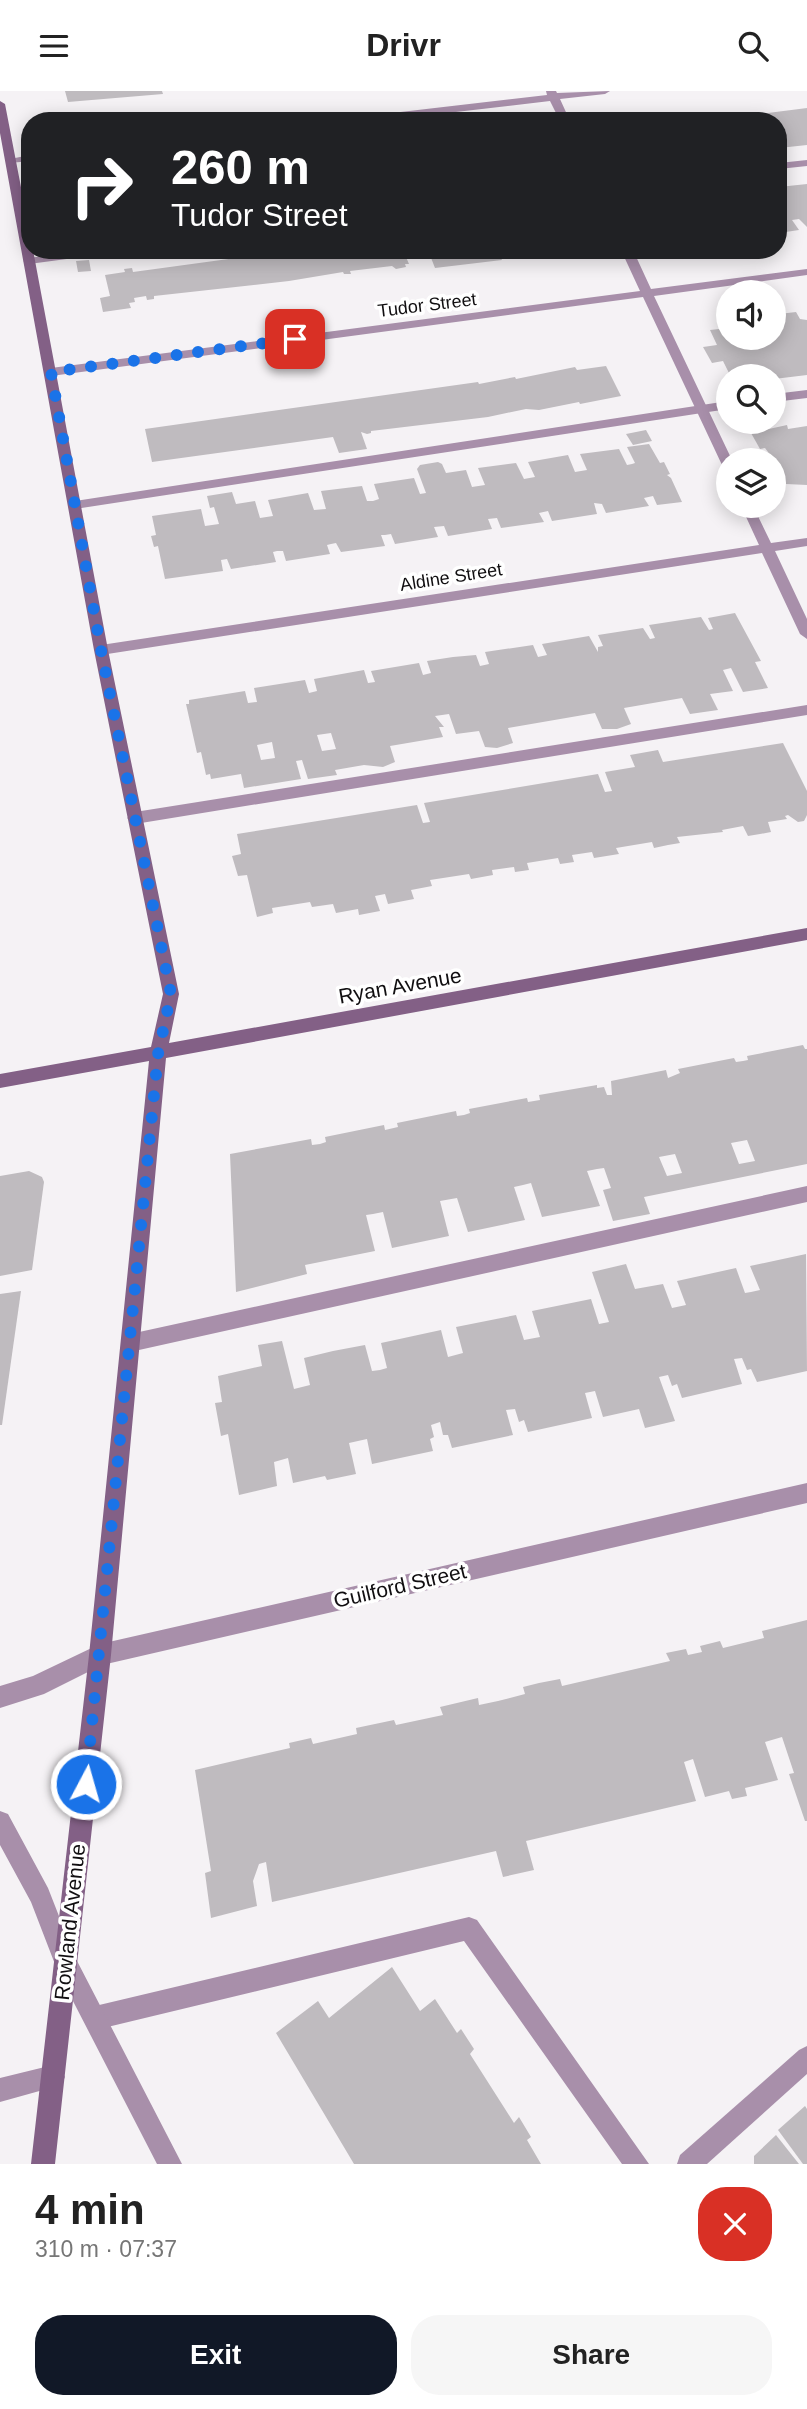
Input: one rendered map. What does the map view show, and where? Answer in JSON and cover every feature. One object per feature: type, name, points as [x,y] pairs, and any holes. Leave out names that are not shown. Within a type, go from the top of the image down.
[{"type":"street","points":[[417,112],[552,94],[605,91]]},
{"type":"street","points":[[552,94],[561,112]]},
{"type":"street","name":"Rowland Avenue","points":[[0,104],[21,218]]},
{"type":"street","points":[[10,160],[21,159]]},
{"type":"street","points":[[787,165],[807,163]]},
{"type":"street","points":[[29,261],[44,259]]},
{"type":"street","points":[[631,259],[720,448]]},
{"type":"street","name":"Rowland Avenue","points":[[29,261],[101,650],[171,994],[158,1054],[100,1655],[43,2164]]},
{"type":"street","name":"Tudor Street","points":[[51,372],[807,272]]},
{"type":"street","points":[[786,397],[807,394]]},
{"type":"street","points":[[75,505],[716,406]]},
{"type":"street","points":[[753,518],[807,634]]},
{"type":"street","name":"Aldine Street","points":[[101,650],[807,542]]},
{"type":"street","points":[[135,818],[807,710]]},
{"type":"street","name":"Ryan Avenue","points":[[0,1081],[807,934]]},
{"type":"street","points":[[130,1343],[807,1194]]},
{"type":"street","name":"Guilford Street","points":[[0,1697],[36,1686],[100,1655],[807,1493]]},
{"type":"street","points":[[0,1822],[40,1896],[65,1964],[170,2164]]},
{"type":"street","points":[[95,2018],[469,1929],[637,2164]]},
{"type":"street","points":[[689,2164],[807,2057]]},
{"type":"street","points":[[0,2091],[53,2077]]},
{"type":"building","points":[[65,91],[162,91],[163,94],[68,102]]},
{"type":"building","points":[[807,108],[807,145],[787,147],[787,112],[775,112]]},
{"type":"building","points":[[807,184],[807,227],[799,219],[792,220],[799,230],[787,232],[787,186]]},
{"type":"building","points":[[229,259],[407,259],[409,264],[396,269],[392,266],[350,271],[351,274],[343,272],[289,281],[154,296],[154,299],[147,300],[146,296],[134,298],[135,302],[129,303],[131,308],[103,312],[100,298],[110,296],[105,275],[125,272],[124,269],[132,268],[133,272]]},
{"type":"building","points":[[432,259],[502,260],[435,268]]},
{"type":"building","points":[[89,260],[91,271],[78,272],[76,261]]},
{"type":"building","points":[[796,312],[800,319],[807,320],[807,375],[786,378],[786,364],[724,364],[723,361],[712,363],[703,347],[716,345],[716,350],[786,350],[786,313]]},
{"type":"building","points":[[716,329],[716,343],[710,330]]},
{"type":"building","points":[[606,366],[621,396],[539,410],[526,409],[488,417],[371,431],[367,434],[361,432],[367,449],[339,453],[333,437],[152,462],[145,429],[515,377],[516,379],[575,367],[577,370]]},
{"type":"building","points":[[786,425],[788,429],[807,426],[807,485],[786,484],[786,448],[759,448],[752,434],[786,434]]},
{"type":"building","points":[[646,430],[652,441],[633,445],[626,434]]},
{"type":"building","points":[[649,444],[660,463],[664,462],[670,474],[667,475],[682,502],[657,505],[653,496],[644,498],[649,506],[606,513],[602,504],[594,503],[597,514],[552,521],[548,511],[539,513],[544,522],[501,528],[497,518],[488,519],[492,529],[448,536],[444,526],[434,527],[438,537],[395,544],[391,534],[381,535],[385,546],[341,552],[336,543],[327,545],[330,554],[286,561],[283,551],[277,551],[273,552],[276,562],[231,569],[227,559],[221,560],[223,571],[165,579],[158,546],[154,547],[151,536],[156,535],[152,516],[201,509],[205,526],[219,524],[214,507],[210,508],[207,496],[232,492],[236,504],[255,501],[260,518],[273,516],[268,500],[308,493],[314,510],[326,509],[321,491],[362,486],[367,501],[373,501],[379,499],[374,484],[414,478],[420,494],[426,493],[417,469],[420,465],[438,462],[446,473],[466,470],[472,487],[485,485],[478,468],[516,463],[524,479],[535,477],[528,462],[568,455],[575,472],[587,470],[580,454],[619,449],[627,465],[635,463],[627,447]]},
{"type":"building","points":[[735,613],[761,661],[755,662],[768,688],[743,692],[731,668],[723,670],[733,691],[710,694],[718,710],[690,714],[682,698],[624,708],[631,724],[617,729],[602,729],[595,713],[508,728],[513,743],[497,748],[485,747],[479,731],[456,734],[449,714],[435,716],[444,727],[439,727],[443,737],[390,746],[395,762],[383,767],[364,765],[335,770],[337,775],[308,779],[302,760],[296,761],[301,779],[244,788],[241,774],[211,779],[210,774],[206,775],[201,752],[197,753],[186,704],[189,704],[189,700],[245,691],[248,703],[257,702],[254,688],[305,680],[309,693],[317,691],[314,679],[364,670],[368,683],[375,682],[371,671],[419,663],[423,675],[431,673],[427,661],[453,657],[476,655],[480,666],[489,664],[485,652],[533,645],[538,657],[547,655],[542,644],[589,636],[598,652],[598,647],[603,646],[598,635],[643,628],[650,639],[655,638],[649,625],[701,617],[709,630],[713,629],[708,618]],"holes":[[[331,733],[336,749],[322,751],[317,735]],[[272,742],[275,758],[261,760],[257,745]]]},
{"type":"building","points":[[783,743],[807,791],[807,815],[804,821],[798,822],[788,815],[785,816],[787,819],[768,822],[771,832],[748,836],[743,826],[722,830],[723,832],[677,837],[680,843],[654,848],[652,842],[616,848],[619,854],[594,858],[592,852],[572,855],[574,862],[560,864],[558,858],[527,863],[529,870],[515,872],[514,867],[492,870],[493,875],[471,879],[469,874],[430,880],[432,886],[411,890],[414,899],[388,904],[385,894],[375,896],[380,911],[359,915],[358,909],[336,913],[333,904],[312,907],[310,902],[272,908],[273,913],[257,917],[247,875],[238,876],[232,856],[241,854],[237,834],[417,805],[423,823],[430,822],[424,803],[598,774],[605,792],[612,791],[605,772],[635,767],[630,755],[658,750],[663,762]]},
{"type":"building","points":[[803,1045],[807,1049],[807,1164],[644,1197],[650,1214],[613,1221],[603,1190],[611,1188],[604,1168],[587,1171],[600,1206],[542,1217],[531,1183],[514,1187],[525,1220],[468,1232],[457,1198],[440,1201],[449,1236],[392,1248],[383,1212],[366,1215],[375,1251],[305,1265],[307,1274],[236,1292],[230,1154],[311,1139],[312,1145],[320,1144],[326,1142],[325,1137],[384,1125],[385,1130],[398,1127],[397,1123],[456,1111],[457,1116],[464,1115],[470,1113],[469,1109],[527,1098],[528,1102],[540,1100],[539,1095],[597,1085],[597,1088],[604,1087],[607,1095],[612,1095],[611,1081],[666,1070],[668,1078],[680,1073],[678,1069],[734,1058],[736,1062],[743,1061],[748,1060],[747,1056]],"holes":[[[747,1140],[755,1161],[739,1164],[731,1143]],[[675,1154],[682,1173],[667,1176],[659,1157]]]},
{"type":"building","points":[[29,1171],[42,1177],[44,1182],[32,1270],[0,1276],[0,1176]]},
{"type":"building","points":[[806,1254],[807,1371],[757,1382],[751,1369],[747,1370],[742,1358],[734,1359],[742,1384],[682,1398],[677,1384],[672,1386],[668,1375],[659,1377],[675,1421],[645,1428],[639,1409],[603,1417],[595,1391],[585,1393],[592,1418],[528,1432],[524,1420],[519,1422],[515,1409],[506,1410],[513,1435],[452,1448],[448,1435],[443,1435],[440,1422],[431,1425],[433,1451],[372,1464],[367,1439],[349,1443],[356,1474],[327,1480],[325,1476],[293,1483],[288,1458],[274,1462],[277,1486],[239,1495],[228,1434],[221,1436],[215,1403],[222,1402],[218,1376],[262,1366],[258,1345],[282,1341],[294,1389],[310,1385],[304,1358],[333,1351],[365,1345],[372,1371],[380,1370],[387,1368],[381,1343],[441,1330],[448,1357],[463,1353],[456,1327],[516,1315],[524,1340],[540,1337],[532,1311],[591,1299],[599,1324],[609,1322],[592,1272],[626,1264],[635,1289],[663,1284],[672,1308],[686,1305],[677,1281],[736,1268],[745,1293],[751,1292],[760,1290],[750,1266]]},
{"type":"building","points":[[21,1291],[2,1425],[0,1425],[0,1294]]},
{"type":"building","points":[[807,1620],[807,1821],[789,1774],[794,1773],[782,1737],[765,1742],[778,1780],[745,1788],[747,1796],[732,1799],[729,1791],[705,1797],[693,1759],[684,1762],[696,1801],[526,1841],[534,1870],[503,1877],[496,1851],[272,1902],[266,1862],[259,1864],[253,1881],[257,1906],[211,1918],[205,1873],[211,1871],[195,1770],[290,1748],[289,1743],[311,1738],[313,1744],[357,1734],[356,1728],[394,1720],[396,1725],[443,1715],[440,1707],[478,1698],[479,1705],[498,1701],[525,1694],[523,1687],[539,1683],[560,1679],[562,1686],[670,1661],[666,1653],[686,1649],[688,1655],[702,1652],[700,1646],[720,1641],[723,1648],[764,1638],[762,1631]]},
{"type":"building","points":[[392,1967],[420,2011],[435,1999],[457,2033],[461,2029],[474,2049],[470,2054],[514,2123],[519,2117],[531,2137],[527,2140],[541,2164],[354,2164],[276,2033],[318,2001],[329,2018]]},
{"type":"building","points":[[805,2106],[807,2164],[803,2164],[778,2130]]},
{"type":"building","points":[[776,2135],[799,2164],[754,2164],[754,2156]]},
{"type":"route","points":[[86,1784],[158,1054],[171,994],[101,650],[51,372],[295,339]]}]
